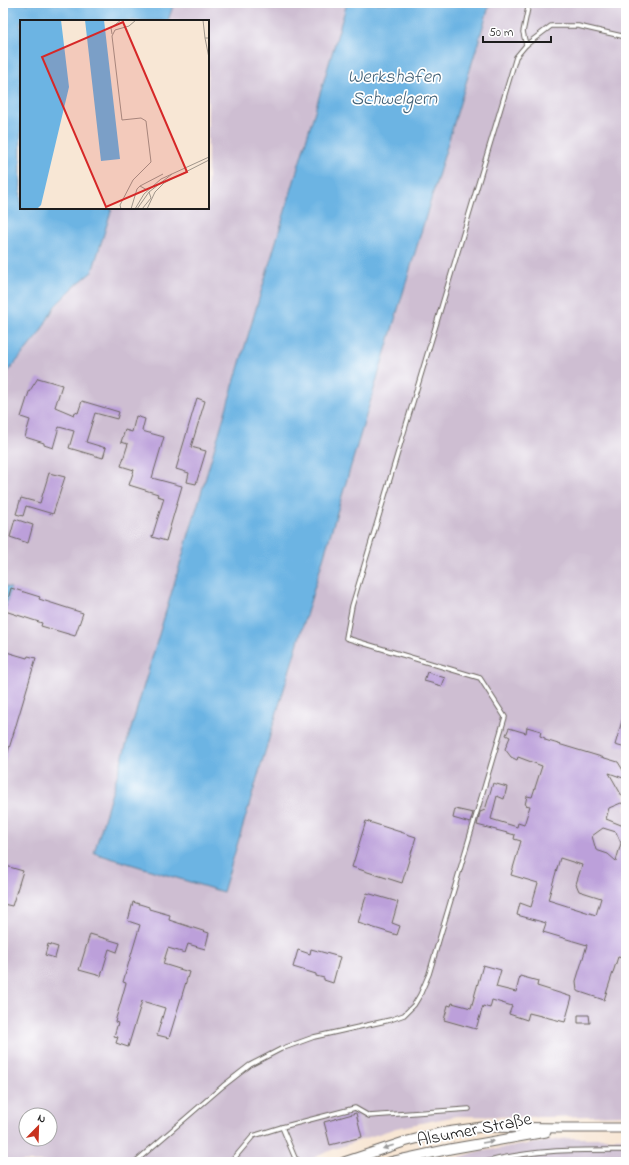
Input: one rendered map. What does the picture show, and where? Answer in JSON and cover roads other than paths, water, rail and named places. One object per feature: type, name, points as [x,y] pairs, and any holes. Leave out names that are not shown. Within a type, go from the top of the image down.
[{"type":"street","name":"Alsumer Straße","points":[[344,1162],[439,1132],[482,1126],[626,1128]]},
{"type":"street","name":"Alsumer Straße","points":[[390,1162],[450,1149],[565,1128]]},
{"type":"lane","points":[[526,45],[523,32],[529,3]]},
{"type":"lane","points":[[135,1162],[223,1086],[250,1065],[281,1049],[314,1037],[390,1020],[404,1015],[414,1005],[420,996],[429,974],[505,717],[480,678],[346,638],[354,598],[516,57],[526,45],[551,26],[578,26],[626,37]]},
{"type":"lane","points":[[231,1162],[254,1136],[355,1108],[370,1116],[469,1109]]},
{"type":"lane","points":[[282,1127],[295,1160],[301,1162]]},
{"type":"lane","points":[[486,1162],[533,1153],[626,1150]]},
{"type":"water","points":[[3,3],[174,3],[168,20],[20,20],[20,209],[112,209],[92,272],[76,285],[55,306],[39,334],[3,378]]},
{"type":"water","name":"Werkshafen Schwelgern","points":[[347,3],[490,3],[223,892],[94,853]]},
{"type":"water","points":[[3,586],[11,588],[5,611],[3,610]]}]
